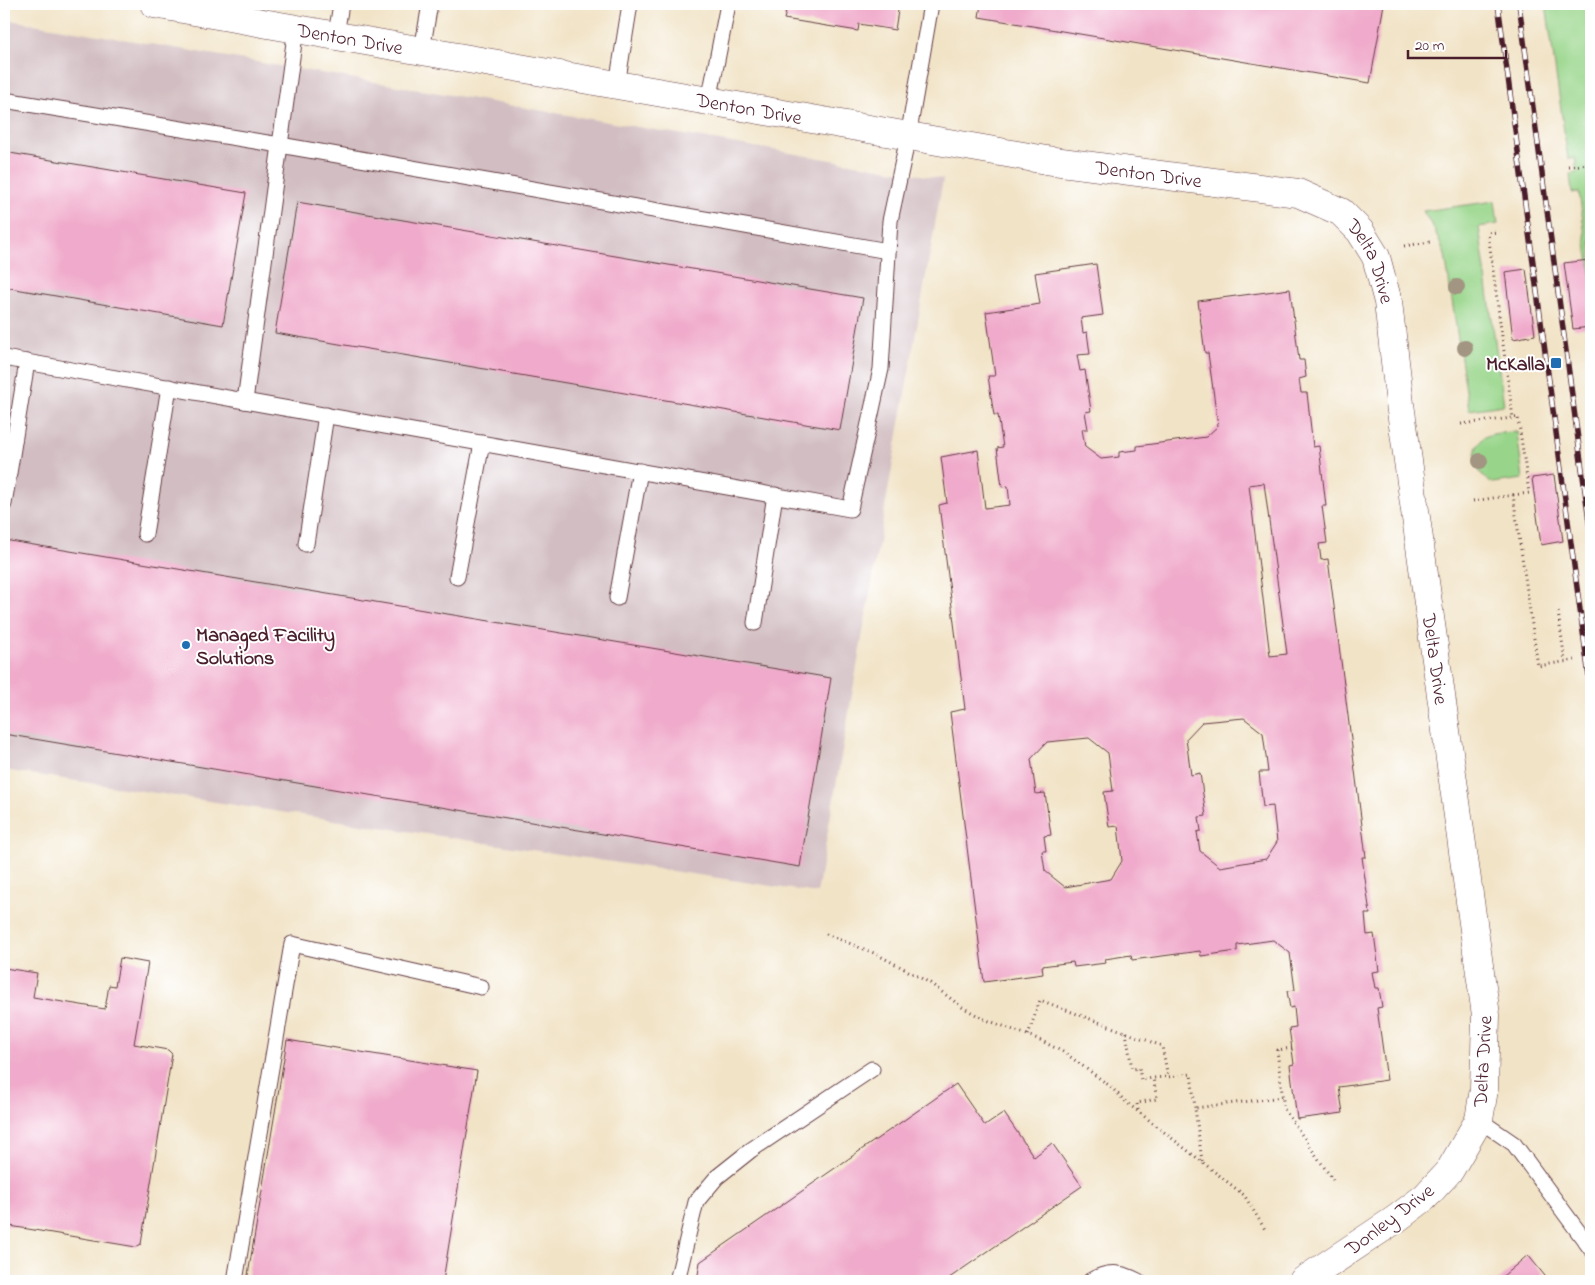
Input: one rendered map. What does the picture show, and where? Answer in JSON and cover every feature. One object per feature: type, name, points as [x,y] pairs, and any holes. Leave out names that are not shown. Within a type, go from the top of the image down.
[{"type":"street","name":"Denton Drive","points":[[154,4],[1046,160],[1298,193],[1341,212]]},
{"type":"street","name":"Delta Drive","points":[[1341,212],[1360,231],[1376,258],[1388,302],[1400,404],[1486,1015],[1484,1089],[1479,1120]]},
{"type":"street","name":"Donley Drive","points":[[1302,1281],[1396,1219],[1425,1197],[1450,1170],[1479,1120]]},
{"type":"lane","points":[[336,35],[341,4]]},
{"type":"lane","points":[[422,50],[430,4]]},
{"type":"lane","points":[[618,85],[630,4]]},
{"type":"lane","points":[[709,101],[728,4]]},
{"type":"lane","points":[[4,358],[850,509],[881,369],[890,221],[908,137],[931,4]]},
{"type":"lane","points":[[245,401],[296,28]]},
{"type":"lane","points":[[4,100],[280,145],[888,251]]},
{"type":"lane","points":[[4,504],[27,362]]},
{"type":"lane","points":[[146,534],[168,387]]},
{"type":"lane","points":[[306,544],[326,415]]},
{"type":"lane","points":[[457,577],[482,443]]},
{"type":"lane","points":[[617,598],[640,471]]},
{"type":"lane","points":[[755,623],[775,495]]},
{"type":"lane","points":[[235,1281],[292,944],[481,987]]},
{"type":"lane","points":[[677,1281],[696,1202],[717,1176],[751,1150],[872,1069]]},
{"type":"lane","points":[[1479,1120],[1514,1144],[1591,1249]]},
{"type":"lane","points":[[1090,1281],[1100,1276],[1120,1273],[1138,1281]]},
{"type":"path","points":[[1568,166],[1591,164]]},
{"type":"path","points":[[1499,232],[1488,234],[1513,418]]},
{"type":"path","points":[[1461,424],[1518,417],[1529,493],[1474,501]]},
{"type":"path","points":[[1513,495],[1538,666],[1575,660]]},
{"type":"path","points":[[1558,612],[1565,661]]},
{"type":"path","points":[[826,934],[874,953],[901,967],[930,983],[962,1007],[984,1019],[1028,1035],[1065,1053],[1110,1086],[1138,1111],[1244,1195],[1266,1231]]},
{"type":"path","points":[[1028,1035],[1040,1000],[1162,1046],[1168,1077]]},
{"type":"path","points":[[1126,1032],[1132,1069],[1139,1068],[1141,1080],[1191,1074],[1202,1161]]},
{"type":"path","points":[[1292,1048],[1277,1050],[1284,1109],[1333,1180]]},
{"type":"path","points":[[1138,1111],[1137,1103],[1157,1099],[1153,1078]]},
{"type":"path","points":[[1195,1108],[1282,1097]]},
{"type":"shaded area","points":[[4,19],[943,179],[817,893],[4,770]]},
{"type":"green space","points":[[1546,4],[1591,4],[1591,279],[1579,192],[1572,193],[1570,174],[1577,173],[1575,158],[1568,159]]},
{"type":"green space","points":[[1495,201],[1498,224],[1479,227],[1504,405],[1469,410],[1445,255],[1435,231],[1423,211]]},
{"type":"green space","points":[[1517,432],[1523,479],[1493,483],[1487,480],[1478,469],[1476,462],[1475,455],[1479,442],[1488,435]]},
{"type":"building","points":[[751,4],[899,4],[895,30],[859,24],[858,31],[784,19],[786,12],[751,6]]},
{"type":"building","points":[[981,4],[1384,4],[1370,83],[979,17]]},
{"type":"building","points":[[4,152],[246,193],[223,325],[4,287]]},
{"type":"building","points":[[297,202],[863,298],[840,430],[275,333]]},
{"type":"building","points":[[1589,260],[1591,327],[1573,329],[1564,263]]},
{"type":"building","points":[[1096,264],[1103,315],[1081,318],[1083,333],[1087,332],[1090,354],[1077,355],[1080,371],[1085,370],[1091,411],[1085,412],[1088,429],[1082,429],[1085,447],[1101,459],[1119,457],[1119,452],[1137,450],[1137,446],[1206,437],[1218,426],[1208,353],[1205,353],[1198,301],[1290,289],[1299,360],[1304,360],[1306,377],[1299,379],[1301,393],[1307,393],[1313,447],[1319,446],[1326,506],[1322,506],[1327,543],[1319,544],[1321,560],[1328,559],[1366,857],[1362,857],[1370,914],[1365,914],[1367,935],[1374,934],[1379,971],[1372,972],[1375,988],[1379,988],[1382,1007],[1377,1008],[1387,1080],[1339,1087],[1343,1113],[1297,1119],[1290,1065],[1294,1064],[1289,1028],[1296,1027],[1294,1007],[1290,1008],[1287,991],[1295,990],[1290,953],[1273,940],[1237,945],[1237,951],[1201,956],[1200,951],[1132,960],[1131,955],[1105,959],[1106,963],[1074,967],[1073,962],[1042,966],[1043,974],[984,982],[950,712],[965,709],[939,505],[947,503],[941,457],[978,450],[985,508],[1010,505],[1008,486],[1002,487],[997,448],[1003,447],[998,415],[994,415],[988,376],[995,376],[986,312],[1040,304],[1035,273]],"holes":[[[1264,483],[1287,654],[1270,656],[1249,485]],[[1244,718],[1263,733],[1268,772],[1259,772],[1263,807],[1273,806],[1277,842],[1266,859],[1220,867],[1200,851],[1197,832],[1201,831],[1199,817],[1206,816],[1200,773],[1191,775],[1186,739],[1202,722]],[[1089,738],[1108,753],[1113,791],[1104,792],[1109,827],[1118,826],[1122,861],[1111,879],[1065,887],[1045,871],[1042,851],[1046,851],[1044,836],[1051,835],[1045,793],[1036,794],[1031,759],[1047,742]]]},
{"type":"building","points":[[1526,269],[1535,335],[1513,339],[1505,272]]},
{"type":"building","points":[[1554,475],[1563,541],[1541,545],[1532,478]]},
{"type":"building","points":[[4,540],[831,678],[800,867],[4,734]]},
{"type":"building","points":[[120,958],[148,963],[134,1044],[168,1050],[172,1054],[141,1244],[136,1247],[4,1225],[4,968],[37,973],[33,997],[105,1009],[109,985],[115,986]]},
{"type":"building","points":[[287,1040],[477,1071],[443,1281],[247,1281]]},
{"type":"building","points":[[956,1084],[985,1126],[1004,1113],[1034,1157],[1052,1143],[1082,1186],[945,1281],[697,1281],[700,1262]]},
{"type":"building","points":[[1528,1255],[1549,1281],[1497,1281]]},
{"type":"railway","points":[[1498,4],[1591,691]]},
{"type":"railway","points":[[1519,4],[1591,535]]},
{"type":"place","name":"McKalla","points":[[1556,363]]},
{"type":"place","name":"Managed Facility Solutions","points":[[186,645]]}]
